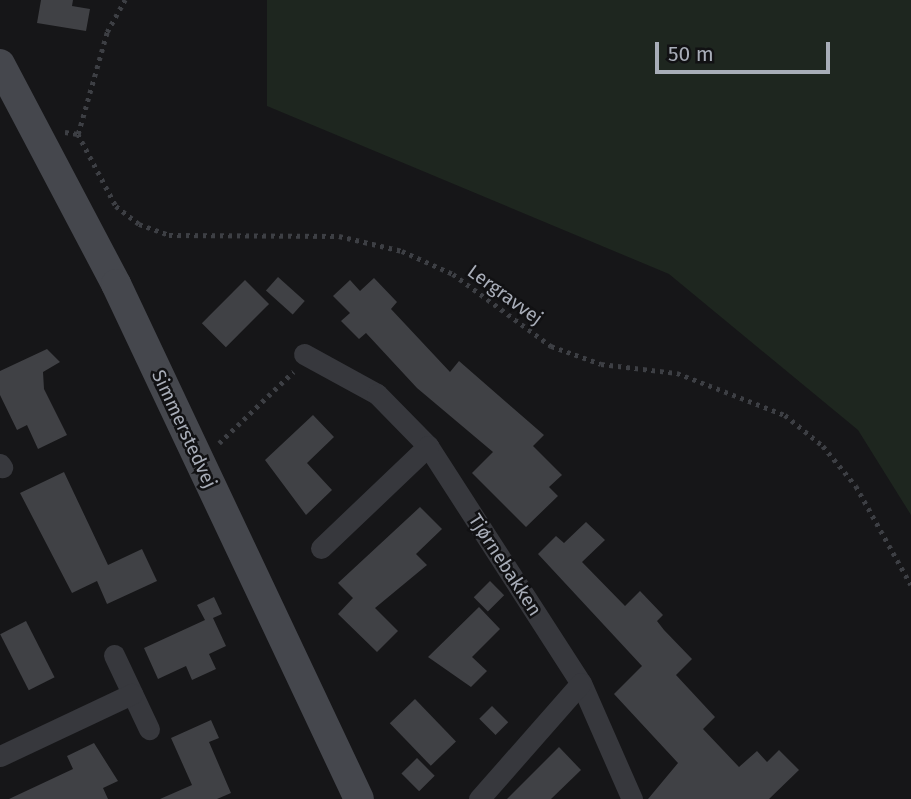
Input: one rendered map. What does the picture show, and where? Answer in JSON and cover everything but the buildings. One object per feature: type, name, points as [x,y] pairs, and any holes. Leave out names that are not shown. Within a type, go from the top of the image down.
[{"type":"street","name":"Simmerstedvej","points":[[0,64],[40,129],[359,799]]},
{"type":"street","name":"Tjørnebakken","points":[[304,354],[377,394],[428,446],[581,683],[632,799]]},
{"type":"street","points":[[321,548],[428,446]]},
{"type":"street","points":[[114,656],[149,729]]},
{"type":"street","points":[[479,799],[581,683]]},
{"type":"street","points":[[0,756],[132,694]]},
{"type":"path","points":[[40,129],[78,134],[107,32],[125,0]]},
{"type":"path","name":"Lergravvej","points":[[78,134],[116,206],[139,224],[169,235],[340,236],[402,251],[453,274],[551,346],[601,364],[677,373],[785,415],[823,446],[856,486],[911,584]]},
{"type":"path","points":[[197,457],[283,386],[304,354]]},
{"type":"shaded area","points":[[267,0],[911,0],[911,515],[858,430],[669,274],[267,106]]}]
